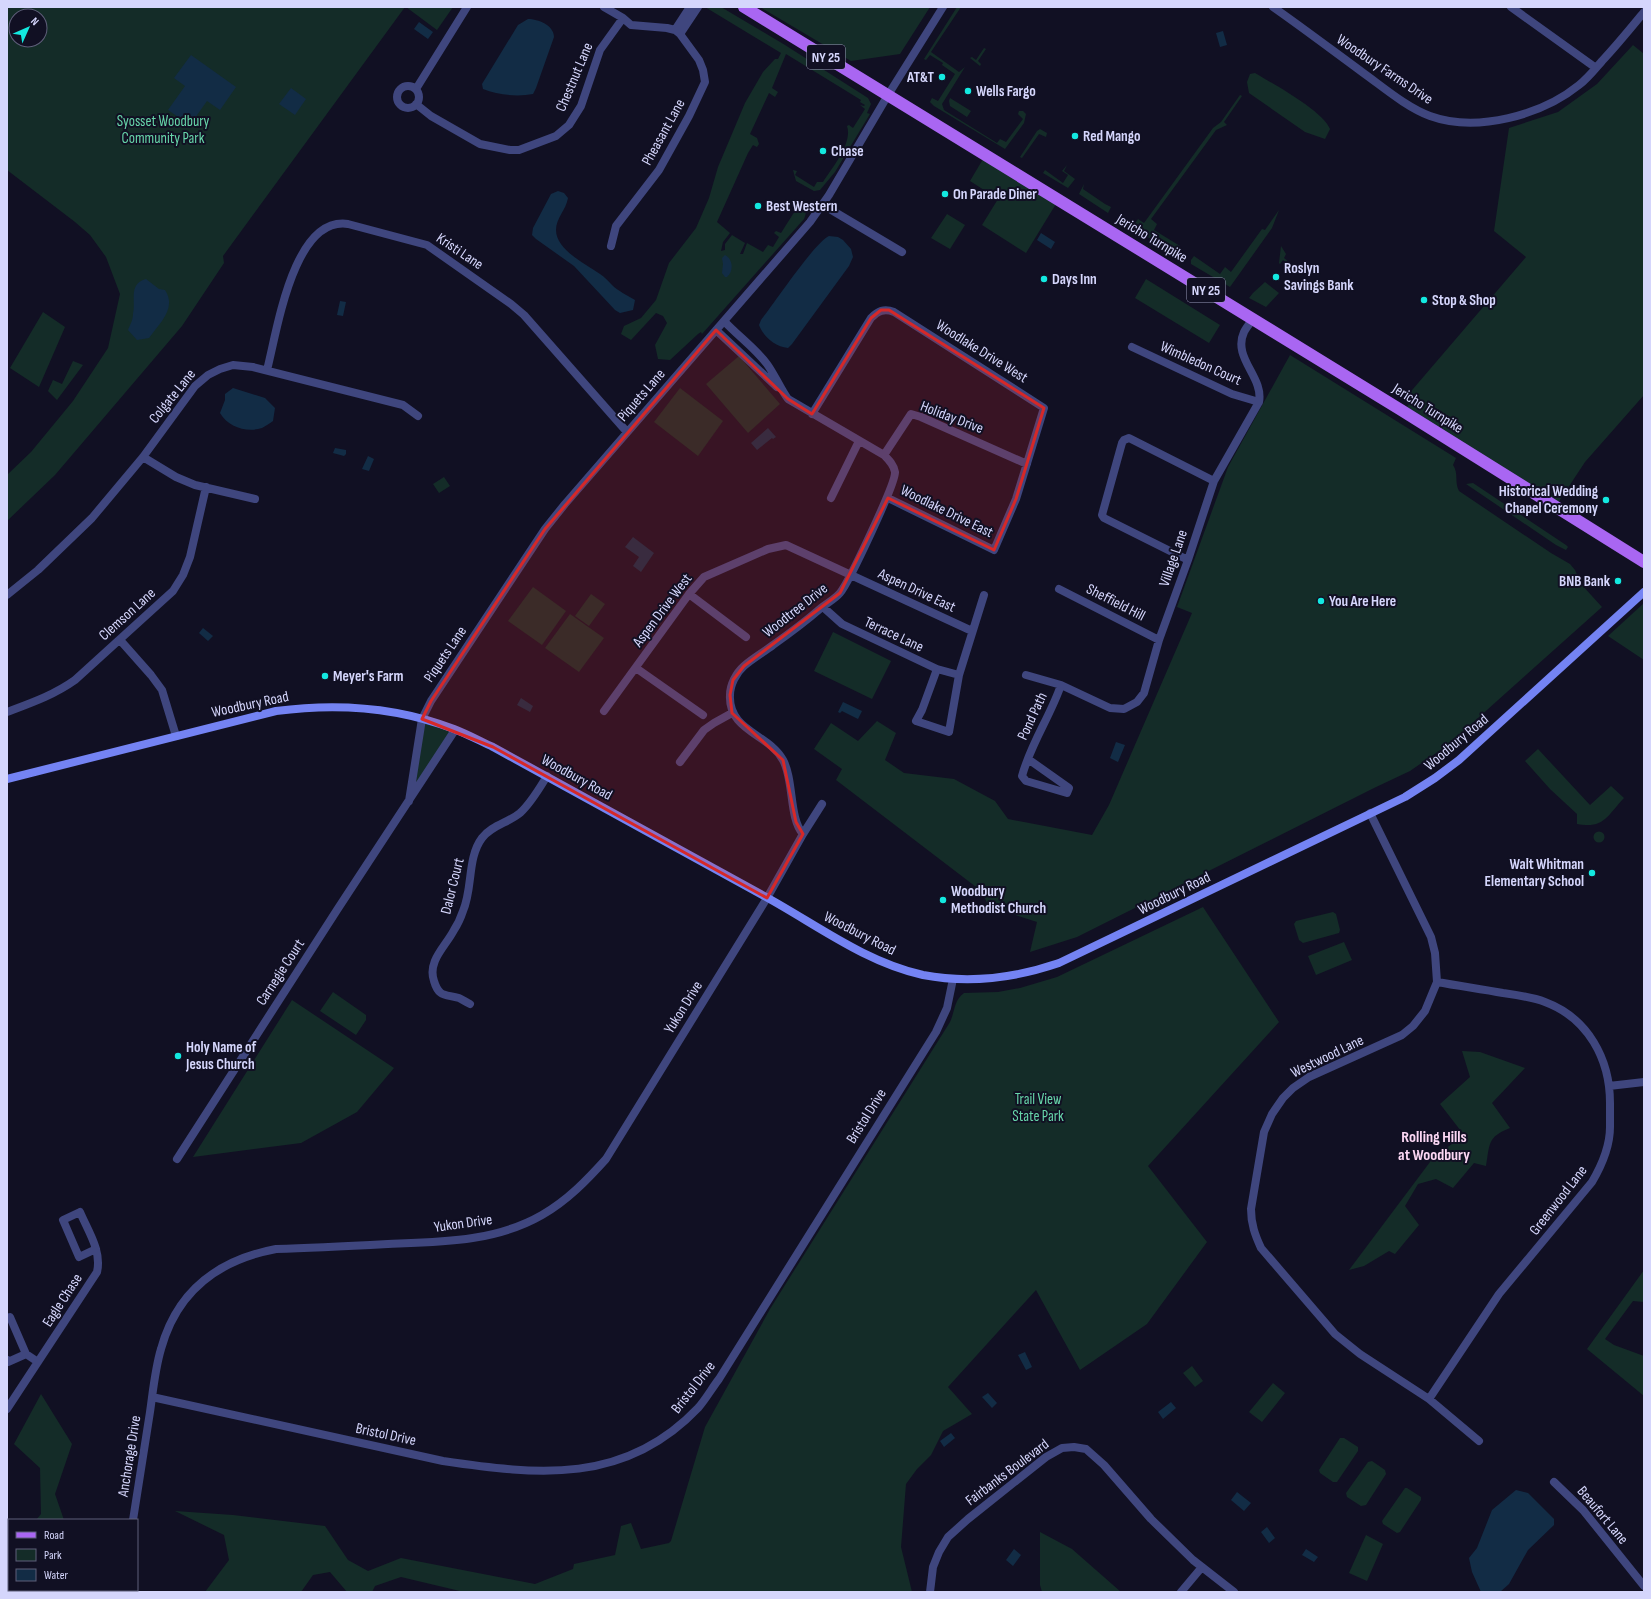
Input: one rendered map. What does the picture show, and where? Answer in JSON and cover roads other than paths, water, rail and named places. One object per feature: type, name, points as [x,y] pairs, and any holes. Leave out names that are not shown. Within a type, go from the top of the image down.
[{"type":"main road","name":"Jericho Turnpike","points":[[744,7],[1456,443],[1644,562]]},
{"type":"main road","name":"Woodbury Road","points":[[7,779],[276,711],[336,706],[381,710],[422,719],[455,730],[493,747],[767,898],[854,948],[886,964],[922,974],[952,979],[973,980],[1002,978],[1037,971],[1059,963],[1417,790],[1460,760],[1644,592]]},
{"type":"street","points":[[416,89],[467,7]]},
{"type":"street","points":[[604,7],[632,25],[656,27],[677,32]]},
{"type":"street","points":[[677,32],[690,7]]},
{"type":"street","points":[[677,32],[698,7]]},
{"type":"street","name":"Piquets Lane","points":[[422,719],[431,701],[545,528],[823,205],[888,95],[943,7]]},
{"type":"street","name":"Woodbury Farms Drive","points":[[1273,7],[1408,104],[1426,114],[1449,121],[1477,122],[1501,120],[1535,110],[1557,99],[1579,85],[1596,68],[1644,12]]},
{"type":"street","points":[[1511,7],[1596,68]]},
{"type":"street","name":"Chestnut Lane","points":[[416,104],[431,116],[480,144],[510,150],[519,150],[556,136],[569,125],[581,106],[600,50],[622,18]]},
{"type":"street","name":"Pheasant Lane","points":[[611,246],[616,226],[659,170],[692,110],[705,82],[703,70],[699,60],[677,32]]},
{"type":"street","points":[[405,86],[416,89],[419,95],[416,104],[409,108],[402,106],[397,96],[399,90],[405,86]]},
{"type":"street","points":[[823,205],[902,252]]},
{"type":"street","name":"Kristi Lane","points":[[267,370],[287,290],[296,263],[315,237],[324,228],[335,224],[348,224],[427,245],[511,304],[524,315],[627,432]]},
{"type":"street","name":"Woodlake Drive West","points":[[812,414],[871,318],[881,310],[889,310],[1044,408],[1016,499],[994,550]]},
{"type":"street","points":[[1253,319],[1244,333],[1242,353],[1257,384],[1260,396],[1259,402]]},
{"type":"street","name":"Woodtree Drive","points":[[724,321],[757,352],[788,399],[884,455],[890,461],[895,472],[895,478],[888,498],[840,593],[744,666],[734,680],[730,695],[732,713]]},
{"type":"street","name":"Woodtree Drive","points":[[716,330],[781,390]]},
{"type":"street","name":"Wimbledon Court","points":[[1132,346],[1232,394],[1259,402]]},
{"type":"street","name":"Colgate Lane","points":[[7,595],[38,570],[92,518],[143,457],[195,386],[208,375],[233,366],[267,370],[403,405],[418,416]]},
{"type":"street","name":"Village Lane","points":[[1026,674],[1061,686],[1110,708],[1124,709],[1137,702],[1144,693],[1159,640],[1188,560],[1214,481],[1259,402]]},
{"type":"street","name":"Holiday Drive","points":[[884,455],[911,414],[921,417],[1027,464]]},
{"type":"street","points":[[1188,560],[1104,518],[1102,515],[1102,510],[1122,443],[1124,440],[1129,438],[1214,481]]},
{"type":"street","points":[[831,498],[859,441]]},
{"type":"street","points":[[143,457],[176,477],[206,487],[255,499]]},
{"type":"street","name":"Clemson Lane","points":[[7,712],[60,691],[75,680],[173,591],[183,575],[190,557],[206,487]]},
{"type":"street","name":"Woodlake Drive East","points":[[888,498],[994,550]]},
{"type":"street","name":"Aspen Drive West","points":[[604,711],[689,594],[704,577],[768,549],[786,544],[850,574]]},
{"type":"street","name":"Aspen Drive East","points":[[850,574],[972,631]]},
{"type":"street","name":"Sheffield Hill","points":[[1059,589],[1159,640]]},
{"type":"street","points":[[689,594],[746,637]]},
{"type":"street","points":[[937,669],[922,710],[916,721],[949,732],[959,675],[984,595]]},
{"type":"street","name":"Terrace Lane","points":[[823,607],[842,624],[937,669],[959,675]]},
{"type":"street","points":[[120,640],[151,675],[162,690],[176,736]]},
{"type":"street","points":[[636,668],[703,715]]},
{"type":"street","name":"Pond Path","points":[[1028,759],[1069,788],[1067,792],[1026,781],[1022,776],[1033,743],[1061,686]]},
{"type":"street","points":[[680,762],[704,730],[732,713],[745,728],[776,750],[783,760],[792,793],[796,822],[799,830],[803,834]]},
{"type":"street","name":"Carnegie Court","points":[[409,801],[422,719]]},
{"type":"street","name":"Carnegie Court","points":[[177,1159],[455,730]]},
{"type":"street","name":"Dalor Court","points":[[470,1004],[460,998],[447,997],[441,993],[433,980],[433,964],[454,931],[464,908],[469,889],[473,858],[478,844],[488,831],[512,818],[524,808],[547,776]]},
{"type":"street","points":[[767,898],[803,834],[822,804]]},
{"type":"street","name":"Westwood Lane","points":[[1370,813],[1431,937],[1435,953],[1437,982],[1425,1011],[1413,1026],[1402,1035],[1309,1077],[1293,1088],[1283,1098],[1272,1114],[1264,1132],[1251,1209],[1251,1221],[1254,1234],[1261,1248],[1335,1334],[1360,1354],[1429,1399],[1479,1441]]},
{"type":"street","name":"Yukon Drive","points":[[152,1397],[160,1351],[172,1320],[186,1298],[201,1282],[232,1262],[257,1253],[276,1249],[449,1242],[480,1238],[519,1226],[542,1215],[584,1184],[606,1159],[767,898]]},
{"type":"street","name":"Bristol Drive","points":[[152,1397],[443,1461],[476,1466],[512,1470],[582,1469],[608,1464],[633,1455],[663,1438],[679,1426],[699,1407],[719,1379],[938,1027],[947,1008],[952,979]]},
{"type":"street","name":"Greenwood Lane","points":[[1429,1399],[1499,1294],[1592,1182],[1601,1166],[1607,1150],[1610,1129],[1609,1086],[1603,1060],[1589,1035],[1575,1019],[1556,1006],[1528,997],[1437,982]]},
{"type":"street","points":[[1609,1086],[1644,1082]]},
{"type":"street","name":"Eagle Chase","points":[[7,1410],[97,1272],[99,1263],[96,1249],[80,1212],[63,1220],[79,1257],[96,1249]]},
{"type":"street","points":[[7,1318],[10,1317],[26,1354],[38,1362]]},
{"type":"street","points":[[7,1360],[8,1362],[26,1354]]},
{"type":"street","name":"Anchorage Drive","points":[[133,1519],[152,1397]]},
{"type":"street","name":"Fairbanks Boulevard","points":[[930,1592],[933,1567],[939,1552],[948,1537],[968,1519],[1046,1457],[1062,1448],[1074,1447],[1086,1450],[1104,1465],[1124,1491],[1150,1519],[1202,1567],[1234,1592]]},
{"type":"street","name":"Beaufort Lane","points":[[1554,1482],[1583,1510],[1644,1586]]},
{"type":"street","points":[[1181,1592],[1202,1567]]},
{"type":"water","points":[[528,19],[536,20],[548,26],[554,37],[533,94],[508,95],[483,89],[482,84],[518,25]]},
{"type":"water","points":[[419,22],[433,32],[428,39],[414,29]]},
{"type":"water","points":[[1223,31],[1227,45],[1220,47],[1216,33]]},
{"type":"water","points":[[191,55],[236,87],[220,110],[207,101],[190,125],[168,110],[185,86],[174,78]]},
{"type":"water","points":[[291,88],[306,99],[295,115],[279,104]]},
{"type":"water","points":[[558,191],[564,193],[568,198],[556,226],[557,237],[561,244],[573,256],[602,275],[617,289],[635,300],[633,310],[620,313],[615,310],[574,266],[532,235],[533,228],[551,194]]},
{"type":"water","points":[[1041,233],[1055,242],[1051,249],[1037,240]]},
{"type":"water","points":[[829,236],[838,237],[851,249],[853,257],[849,266],[792,344],[788,348],[779,346],[763,333],[759,325],[761,320],[804,261]]},
{"type":"water","points":[[725,255],[730,259],[732,265],[731,272],[727,277],[725,277],[722,273],[722,258]]},
{"type":"water","points":[[146,279],[159,289],[165,290],[169,303],[166,315],[149,338],[137,340],[128,330],[133,316],[135,289],[140,281]]},
{"type":"water","points":[[340,301],[346,302],[343,316],[337,315]]},
{"type":"water","points":[[233,388],[265,398],[275,408],[273,421],[262,428],[250,430],[238,428],[223,418],[220,413],[225,400],[225,394]]},
{"type":"water","points":[[768,428],[776,437],[773,439],[772,438],[757,450],[751,443]]},
{"type":"water","points":[[335,448],[346,450],[346,454],[344,456],[333,453]]},
{"type":"water","points":[[368,456],[374,459],[369,471],[362,469]]},
{"type":"water","points":[[633,537],[654,553],[641,572],[633,566],[639,557],[625,547]]},
{"type":"water","points":[[203,628],[213,636],[208,641],[199,633]]},
{"type":"water","points":[[521,698],[533,706],[530,712],[517,705]]},
{"type":"water","points":[[843,702],[862,711],[858,719],[842,711],[840,713],[838,712]]},
{"type":"water","points":[[1116,742],[1125,745],[1118,762],[1110,758]]},
{"type":"water","points":[[1025,1352],[1032,1367],[1026,1370],[1018,1355]]},
{"type":"water","points":[[988,1393],[997,1403],[992,1408],[982,1397]]},
{"type":"water","points":[[1171,1402],[1176,1408],[1163,1419],[1158,1412]]},
{"type":"water","points":[[951,1433],[955,1438],[944,1447],[940,1441]]},
{"type":"water","points":[[1516,1490],[1528,1493],[1554,1519],[1554,1525],[1528,1550],[1509,1584],[1500,1592],[1481,1592],[1472,1572],[1469,1558],[1477,1548],[1492,1510]]},
{"type":"water","points":[[1237,1492],[1251,1503],[1244,1511],[1231,1500]]},
{"type":"water","points":[[1267,1527],[1275,1538],[1269,1543],[1261,1532]]},
{"type":"water","points":[[1014,1549],[1021,1555],[1013,1566],[1006,1560]]},
{"type":"water","points":[[1306,1549],[1318,1557],[1314,1562],[1302,1555]]},
{"type":"place","name":"AT&T","points":[[942,77]]},
{"type":"place","name":"Wells Fargo","points":[[968,91]]},
{"type":"place","name":"Red Mango","points":[[1075,136]]},
{"type":"place","name":"Chase","points":[[823,151]]},
{"type":"place","name":"On Parade Diner","points":[[945,194]]},
{"type":"place","name":"Best Western","points":[[758,206]]},
{"type":"place","name":"Roslyn Savings Bank","points":[[1276,277]]},
{"type":"place","name":"Days Inn","points":[[1044,279]]},
{"type":"place","name":"Stop & Shop","points":[[1424,300]]},
{"type":"place","name":"Historical Wedding Chapel Ceremony","points":[[1606,500]]},
{"type":"place","name":"BNB Bank","points":[[1618,581]]},
{"type":"place","name":"You Are Here","points":[[1321,601]]},
{"type":"place","name":"Meyer's Farm","points":[[325,676]]},
{"type":"place","name":"Walt Whitman Elementary School","points":[[1592,873]]},
{"type":"place","name":"Woodbury Methodist Church","points":[[943,900]]},
{"type":"place","name":"Holy Name of Jesus Church","points":[[178,1056]]},
{"type":"district","name":"Rolling Hills at Woodbury","points":[[1434,1145]]},
{"type":"park label","name":"Syosset Woodbury Community Park","points":[[163,130]]},
{"type":"park label","name":"Trail View State Park","points":[[1038,1108]]}]
